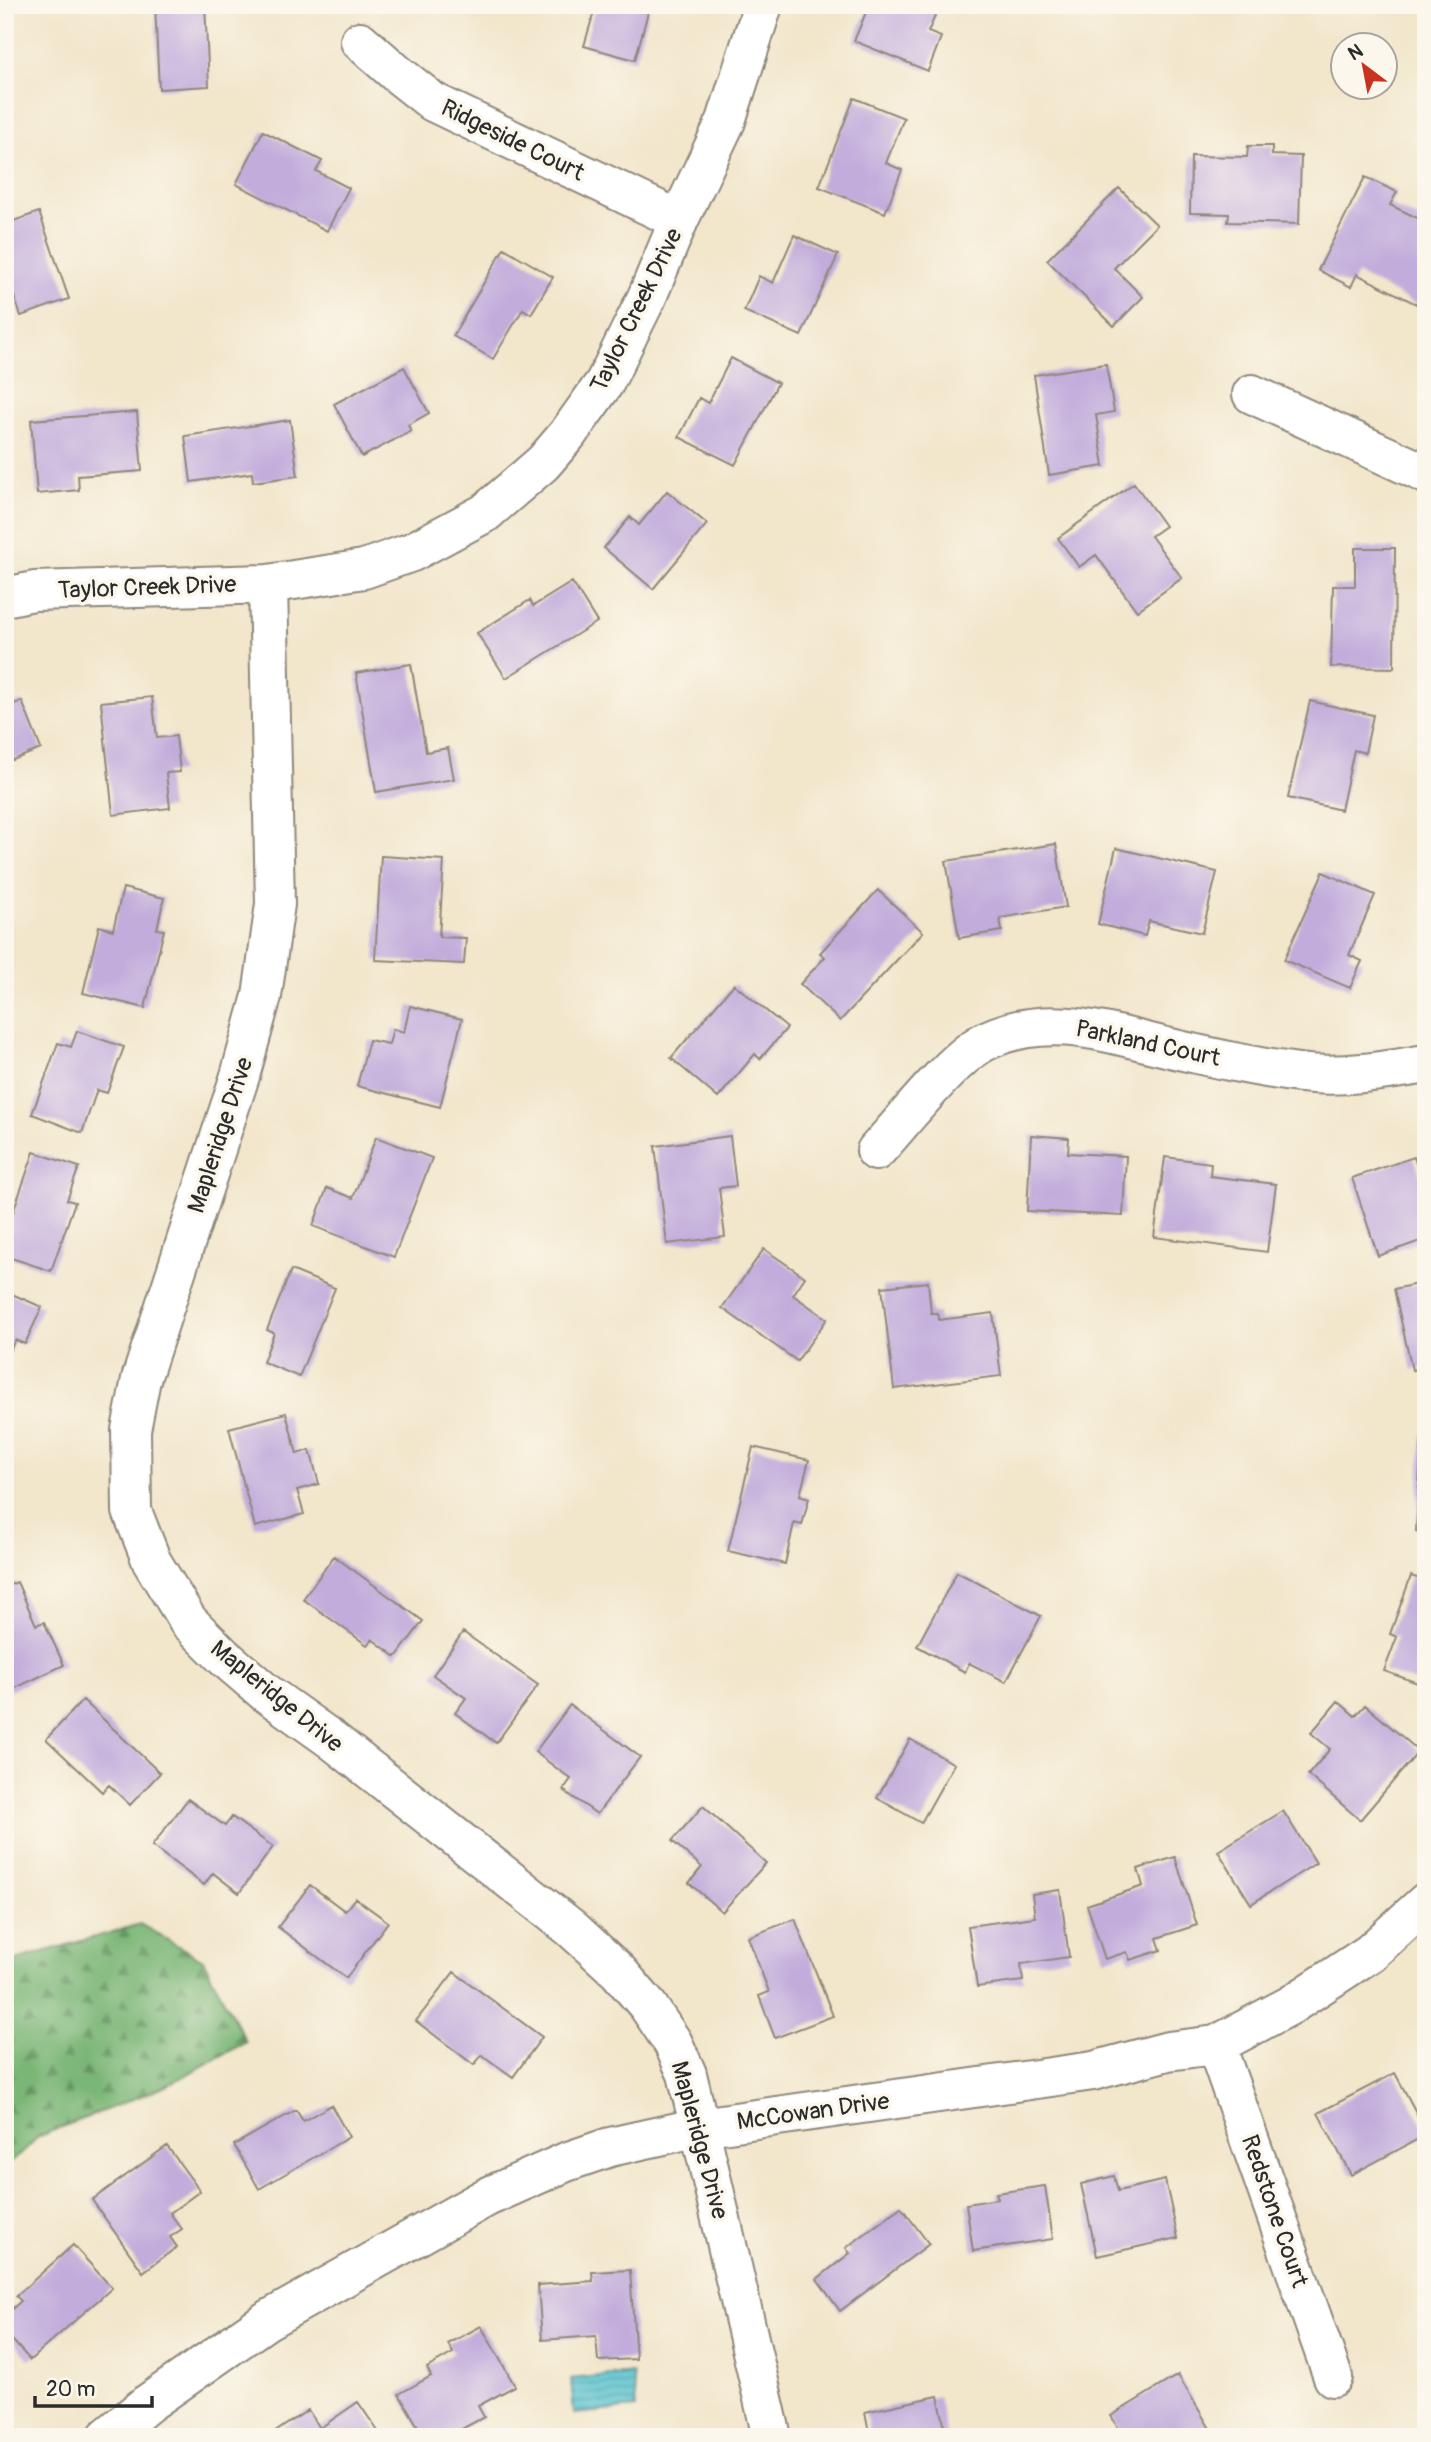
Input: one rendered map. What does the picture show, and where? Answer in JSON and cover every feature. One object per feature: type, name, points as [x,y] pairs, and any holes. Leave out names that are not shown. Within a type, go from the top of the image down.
[{"type":"street","name":"Taylor Creek Drive","points":[[5,597],[34,591],[268,584],[364,569],[412,552],[485,513],[543,463],[605,382],[647,297],[679,220],[726,121],[763,5]]},
{"type":"street","name":"Ridgeside Court","points":[[360,41],[433,102],[679,220]]},
{"type":"street","points":[[1252,394],[1426,474]]},
{"type":"street","name":"Mapleridge Drive","points":[[268,584],[275,904],[264,982],[240,1076],[141,1379],[131,1430],[132,1511],[152,1562],[188,1621],[224,1657],[266,1693],[332,1740],[571,1928],[618,1971],[648,2006],[673,2043],[687,2074],[772,2437]]},
{"type":"street","name":"Parkland Court","points":[[876,1151],[960,1059],[986,1040],[1009,1032],[1051,1024],[1112,1032],[1179,1050],[1301,1073],[1373,1073],[1426,1064]]},
{"type":"street","name":"McCowan Drive","points":[[107,2437],[147,2404],[266,2321],[487,2197],[566,2162],[610,2147],[700,2127],[1093,2070],[1168,2051],[1216,2045],[1290,2005],[1370,1953],[1426,1902]]},
{"type":"street","name":"Redstone Court","points":[[1216,2045],[1333,2377]]},
{"type":"green space","points":[[140,1924],[203,1960],[246,2042],[166,2086],[39,2136],[5,2169],[5,1963]]},
{"type":"water","points":[[633,2373],[636,2408],[574,2414],[571,2379]]},
{"type":"building","points":[[155,5],[205,5],[209,86],[159,89]]},
{"type":"building","points":[[596,5],[650,5],[635,60],[584,46]]},
{"type":"building","points":[[869,5],[940,5],[928,32],[941,37],[928,71],[854,41]]},
{"type":"building","points":[[854,98],[904,118],[886,163],[902,170],[885,213],[819,187]]},
{"type":"building","points":[[263,131],[322,161],[316,171],[349,188],[327,231],[236,184]]},
{"type":"building","points":[[1248,146],[1272,146],[1272,155],[1301,156],[1299,224],[1228,222],[1229,214],[1190,213],[1191,156],[1247,157]]},
{"type":"building","points":[[1365,177],[1397,192],[1390,205],[1426,222],[1426,285],[1416,304],[1357,274],[1351,287],[1318,270]]},
{"type":"building","points":[[1119,188],[1157,225],[1114,268],[1143,297],[1114,326],[1047,260]]},
{"type":"building","points":[[39,212],[69,299],[21,316],[5,271],[5,224]]},
{"type":"building","points":[[794,235],[838,255],[801,336],[744,311],[759,276],[773,283]]},
{"type":"building","points":[[504,248],[553,277],[531,314],[523,309],[493,359],[453,336]]},
{"type":"building","points":[[731,358],[778,383],[735,465],[679,437],[699,398],[708,403]]},
{"type":"building","points":[[1106,364],[1114,412],[1096,415],[1104,466],[1049,475],[1034,375]]},
{"type":"building","points":[[404,367],[429,413],[408,425],[411,431],[362,457],[334,404]]},
{"type":"building","points":[[137,412],[142,471],[78,476],[79,490],[37,494],[31,420]]},
{"type":"building","points":[[290,420],[298,476],[253,482],[252,473],[191,482],[185,436]]},
{"type":"building","points":[[1134,483],[1165,526],[1151,536],[1182,578],[1137,611],[1096,555],[1079,567],[1058,538]]},
{"type":"building","points":[[667,491],[707,524],[653,589],[604,548],[630,517],[639,525]]},
{"type":"building","points":[[1355,548],[1395,548],[1394,668],[1331,667],[1333,586],[1355,586]]},
{"type":"building","points":[[572,582],[597,622],[506,678],[477,633],[530,600],[533,606]]},
{"type":"building","points":[[411,664],[426,752],[448,748],[454,779],[376,792],[356,673]]},
{"type":"building","points":[[152,697],[157,738],[176,736],[180,772],[166,773],[170,808],[113,815],[101,702]]},
{"type":"building","points":[[22,701],[41,749],[5,763],[5,707]]},
{"type":"building","points":[[1310,701],[1373,715],[1365,753],[1354,750],[1341,810],[1288,798]]},
{"type":"building","points":[[1056,844],[1066,907],[1000,918],[1002,931],[959,938],[946,861]]},
{"type":"building","points":[[1116,848],[1217,872],[1202,933],[1149,921],[1145,936],[1098,924]]},
{"type":"building","points":[[381,856],[444,860],[439,937],[466,938],[464,964],[375,960]]},
{"type":"building","points":[[1323,872],[1375,895],[1349,955],[1362,961],[1350,988],[1284,960]]},
{"type":"building","points":[[123,888],[164,898],[157,929],[164,930],[145,1008],[83,993],[99,926],[113,930]]},
{"type":"building","points":[[878,890],[923,932],[840,1021],[800,984],[825,957],[820,953]]},
{"type":"building","points":[[734,984],[787,1028],[760,1059],[755,1054],[718,1098],[671,1058]]},
{"type":"building","points":[[410,1006],[462,1019],[440,1107],[357,1086],[369,1040],[389,1044],[393,1029],[404,1032]]},
{"type":"building","points":[[77,1031],[124,1047],[107,1093],[97,1090],[82,1133],[32,1114],[58,1043],[71,1047]]},
{"type":"building","points":[[1031,1135],[1069,1138],[1068,1153],[1126,1156],[1123,1216],[1027,1211]]},
{"type":"building","points":[[730,1136],[736,1186],[719,1188],[725,1237],[667,1244],[655,1146]]},
{"type":"building","points":[[376,1137],[432,1158],[394,1257],[313,1226],[327,1188],[353,1198]]},
{"type":"building","points":[[34,1152],[79,1167],[67,1200],[75,1202],[51,1271],[5,1256],[5,1235]]},
{"type":"building","points":[[1165,1157],[1211,1163],[1210,1176],[1276,1184],[1267,1252],[1154,1237]]},
{"type":"building","points":[[1414,1157],[1426,1194],[1426,1200],[1423,1201],[1426,1209],[1426,1239],[1378,1256],[1352,1178]]},
{"type":"building","points":[[764,1249],[805,1277],[793,1295],[827,1319],[797,1361],[722,1308]]},
{"type":"building","points":[[291,1270],[335,1288],[299,1377],[263,1362],[274,1333],[267,1330]]},
{"type":"building","points":[[928,1282],[931,1313],[938,1313],[939,1320],[993,1313],[1001,1376],[894,1389],[882,1287]]},
{"type":"building","points":[[1426,1282],[1425,1380],[1422,1368],[1412,1370],[1394,1289]]},
{"type":"building","points":[[5,1291],[42,1307],[25,1344],[15,1340],[5,1360]]},
{"type":"building","points":[[286,1413],[297,1454],[310,1450],[319,1484],[297,1490],[304,1514],[255,1527],[229,1428]]},
{"type":"building","points":[[1422,1436],[1426,1436],[1426,1532],[1416,1531]]},
{"type":"building","points":[[753,1447],[809,1460],[800,1495],[809,1498],[802,1525],[794,1523],[785,1564],[728,1551]]},
{"type":"building","points":[[334,1556],[423,1621],[396,1657],[372,1639],[367,1645],[303,1599]]},
{"type":"building","points":[[957,1572],[1041,1616],[1006,1682],[969,1663],[965,1672],[917,1646]]},
{"type":"building","points":[[1411,1576],[1426,1581],[1426,1686],[1384,1671],[1397,1637],[1390,1634]]},
{"type":"building","points":[[17,1582],[36,1625],[44,1622],[64,1665],[5,1693],[5,1587]]},
{"type":"building","points":[[463,1632],[538,1685],[496,1743],[455,1713],[466,1698],[433,1675]]},
{"type":"building","points":[[83,1700],[160,1773],[130,1805],[109,1785],[102,1792],[46,1739]]},
{"type":"building","points":[[1338,1701],[1355,1716],[1365,1705],[1419,1751],[1360,1820],[1308,1775],[1330,1749],[1311,1733]]},
{"type":"building","points":[[570,1705],[640,1757],[597,1814],[563,1790],[571,1779],[535,1752]]},
{"type":"building","points":[[910,1739],[954,1764],[921,1823],[877,1798]]},
{"type":"building","points":[[188,1799],[225,1826],[232,1817],[273,1847],[239,1893],[213,1873],[204,1885],[152,1846]]},
{"type":"building","points":[[703,1806],[766,1863],[722,1912],[689,1883],[702,1867],[672,1841]]},
{"type":"building","points":[[1283,1811],[1316,1863],[1251,1904],[1218,1851]]},
{"type":"building","points":[[1175,1857],[1197,1925],[1157,1938],[1161,1950],[1130,1960],[1127,1952],[1105,1959],[1087,1905],[1143,1886],[1138,1869]]},
{"type":"building","points":[[310,1885],[345,1911],[355,1898],[388,1922],[346,1978],[278,1927]]},
{"type":"building","points":[[1060,1890],[1069,1957],[1021,1964],[1023,1981],[977,1987],[968,1926],[1035,1917],[1032,1894]]},
{"type":"building","points":[[795,1919],[833,2016],[775,2038],[759,1996],[769,1992],[748,1937]]},
{"type":"building","points":[[454,1972],[542,2037],[513,2077],[482,2055],[474,2065],[416,2021]]},
{"type":"building","points":[[1395,2073],[1426,2135],[1351,2175],[1318,2113]]},
{"type":"building","points":[[331,2105],[349,2137],[259,2189],[234,2145],[296,2110],[303,2121]]},
{"type":"building","points":[[167,2146],[200,2191],[170,2213],[182,2229],[170,2237],[177,2247],[143,2272],[92,2200]]},
{"type":"building","points":[[1114,2176],[1118,2191],[1165,2180],[1178,2238],[1097,2256],[1081,2184]]},
{"type":"building","points":[[1045,2186],[1053,2239],[973,2251],[966,2204],[998,2199],[996,2193]]},
{"type":"building","points":[[901,2207],[929,2244],[840,2311],[817,2279],[850,2253],[846,2248]]},
{"type":"building","points":[[73,2245],[112,2288],[30,2360],[5,2332],[5,2315],[21,2301],[16,2296]]},
{"type":"building","points":[[630,2270],[636,2359],[598,2361],[596,2336],[542,2340],[538,2285],[593,2281],[592,2272]]},
{"type":"building","points":[[481,2326],[515,2386],[478,2406],[484,2417],[447,2437],[424,2437],[399,2394],[431,2376],[427,2368],[453,2353],[448,2344]]},
{"type":"building","points":[[1178,2375],[1215,2437],[1124,2437],[1111,2416]]},
{"type":"building","points":[[938,2396],[947,2437],[870,2437],[865,2412]]},
{"type":"building","points":[[358,2402],[382,2437],[268,2437],[308,2410],[320,2428]]}]
